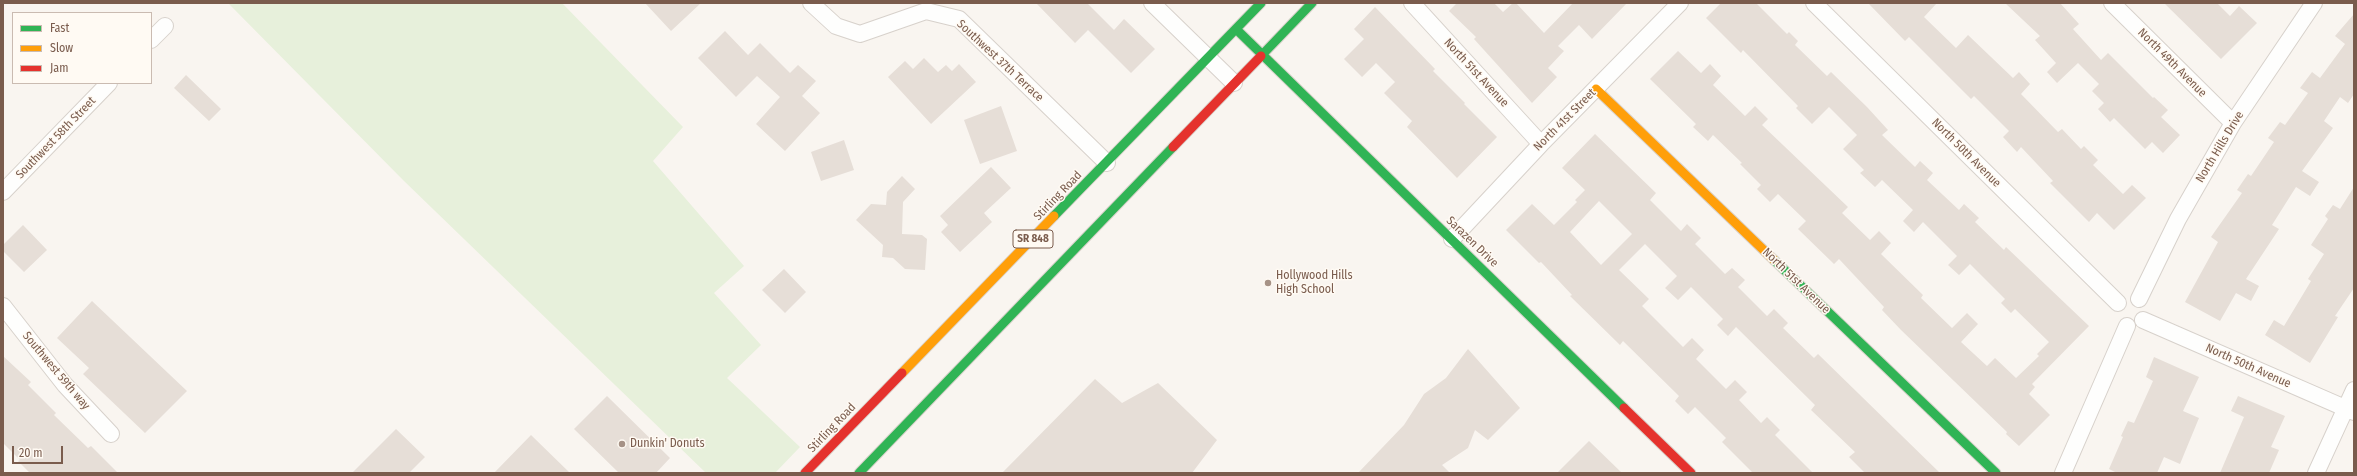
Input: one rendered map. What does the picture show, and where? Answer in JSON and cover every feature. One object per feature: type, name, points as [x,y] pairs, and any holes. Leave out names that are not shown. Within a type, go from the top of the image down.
[{"type":"main road","name":"Stirling Road","points":[[805,473],[1107,164],[1261,3]]},
{"type":"main road","name":"SR 848","points":[[860,473],[1312,3]]},
{"type":"main road","name":"Sarazen Drive","points":[[1236,29],[1691,473]]},
{"type":"main road","name":"North 51st Avenue","points":[[1596,89],[1996,473]]},
{"type":"street","name":"Southwest 37th Terrace","points":[[811,3],[836,26],[860,34],[926,11],[960,19],[1107,164]]},
{"type":"street","points":[[1152,3],[1234,83]]},
{"type":"street","name":"North 51st Avenue","points":[[1412,3],[1541,144]]},
{"type":"street","name":"North 41st Street","points":[[1452,239],[1541,144],[1680,3]]},
{"type":"street","name":"North 50th Avenue","points":[[1814,3],[2118,303]]},
{"type":"street","name":"North 49th Avenue","points":[[2112,3],[2233,123]]},
{"type":"street","name":"North Hills Drive","points":[[2139,299],[2178,219],[2233,123],[2314,3]]},
{"type":"street","points":[[152,39],[165,26]]},
{"type":"street","name":"Southwest 58th Street","points":[[3,192],[108,84]]},
{"type":"street","points":[[2130,296],[2139,299],[2145,311],[2143,320],[2136,325],[2127,326],[2116,316],[2118,303],[2130,296]]},
{"type":"street","name":"Southwest 59th way","points":[[3,306],[65,385],[111,434]]},
{"type":"street","name":"North 50th Avenue","points":[[2143,320],[2350,410]]},
{"type":"street","points":[[2063,473],[2127,326]]},
{"type":"street","points":[[2316,473],[2350,410],[2354,390]]},
{"type":"green space","points":[[228,3],[562,3],[683,127],[653,161],[744,266],[714,293],[761,345],[727,378],[800,447],[775,473],[706,473],[404,181]]},
{"type":"building","points":[[645,3],[701,3],[671,31]]},
{"type":"building","points":[[1036,3],[1087,3],[1114,30],[1124,19],[1155,49],[1131,73],[1088,30],[1075,43]]},
{"type":"building","points":[[1457,3],[1494,3],[1503,12],[1513,3],[1516,3],[1544,33],[1573,3],[1627,3],[1592,39],[1579,25],[1558,46],[1564,51],[1548,68],[1557,77],[1532,103],[1474,39],[1476,37],[1449,11]]},
{"type":"building","points":[[1721,3],[1756,3],[1787,34],[1789,32],[1798,41],[1795,45],[1827,76],[1831,72],[1867,107],[1888,130],[1882,135],[1915,167],[1920,161],[1933,173],[1927,180],[1959,210],[1964,204],[1979,218],[1975,222],[2004,250],[2006,247],[2089,326],[2032,384],[2035,387],[2029,394],[2050,415],[2019,446],[2006,434],[2007,432],[1901,330],[1882,310],[1884,307],[1839,259],[1834,264],[1798,229],[1806,221],[1778,194],[1770,202],[1757,189],[1761,185],[1740,164],[1742,163],[1713,135],[1708,141],[1693,127],[1696,124],[1650,79],[1678,51],[1701,73],[1710,64],[1721,76],[1713,85],[1745,116],[1755,106],[1768,119],[1762,125],[1848,207],[1842,213],[1870,240],[1879,231],[1891,243],[1881,254],[1923,295],[1921,298],[1952,328],[1967,313],[1978,324],[1961,342],[1987,366],[1995,358],[2016,378],[2039,356],[2037,354],[2049,342],[2015,309],[2011,313],[2001,303],[2005,299],[1970,264],[1959,275],[1948,265],[1957,256],[1923,222],[1914,232],[1903,221],[1913,210],[1882,180],[1875,187],[1860,173],[1864,170],[1843,149],[1857,135],[1829,107],[1812,124],[1796,108],[1798,106],[1743,50],[1741,53],[1706,18]]},
{"type":"building","points":[[1868,3],[1937,3],[1924,17],[1956,48],[1968,35],[2013,78],[2019,72],[2030,84],[2021,94],[2058,132],[2062,129],[2081,149],[2084,146],[2098,160],[2093,165],[2123,194],[2132,185],[2146,198],[2114,230],[2097,213],[2089,222],[2050,183],[2053,181],[2021,147],[2017,152],[2003,137],[2009,131],[1974,96],[1971,99],[1909,37],[1905,41]]},
{"type":"building","points":[[2005,3],[2060,3],[2079,24],[2073,29],[2101,60],[2108,53],[2153,98],[2154,97],[2168,110],[2161,117],[2180,135],[2163,153],[2152,142],[2145,149],[2114,118],[2110,122],[2098,109],[2104,103],[2092,91],[2099,84],[2078,63],[2057,83],[2047,72],[2056,63],[2035,40],[2040,36]]},
{"type":"building","points":[[2164,3],[2217,3],[2230,16],[2239,6],[2257,23],[2221,59]]},
{"type":"building","points":[[1375,7],[1435,69],[1433,71],[1497,137],[1457,178],[1407,127],[1412,121],[1384,93],[1395,82],[1376,63],[1362,77],[1344,59],[1364,39],[1354,29]]},
{"type":"building","points":[[2354,14],[2354,94],[2348,103],[2340,97],[2324,121],[2333,128],[2302,171],[2319,182],[2310,196],[2296,187],[2272,225],[2279,229],[2246,279],[2259,286],[2251,301],[2236,293],[2220,321],[2185,302],[2218,242],[2211,237],[2242,193],[2237,190],[2248,174],[2251,176],[2274,142],[2268,138],[2280,122],[2285,125],[2308,93],[2300,88],[2312,72],[2320,78],[2345,44],[2335,36]]},
{"type":"building","points":[[725,31],[748,55],[760,43],[790,73],[798,65],[816,81],[802,96],[820,113],[785,151],[756,124],[780,97],[757,76],[736,97],[698,58]]},
{"type":"building","points":[[924,58],[938,72],[946,65],[952,71],[959,64],[976,82],[931,124],[888,77],[905,61],[913,69]]},
{"type":"building","points":[[186,75],[221,109],[209,121],[174,88]]},
{"type":"building","points":[[1001,106],[1017,151],[980,164],[964,120]]},
{"type":"building","points":[[1595,134],[1656,193],[1650,200],[1681,231],[1687,224],[1701,238],[1695,244],[1725,274],[1732,268],[1745,280],[1738,287],[1767,316],[1774,309],[1788,323],[1783,328],[1814,358],[1818,354],[1940,473],[1865,473],[1849,457],[1855,452],[1811,410],[1815,405],[1736,327],[1728,336],[1717,325],[1723,319],[1691,287],[1678,300],[1665,288],[1677,276],[1645,244],[1619,270],[1649,299],[1642,306],[1683,347],[1692,338],[1704,350],[1696,359],[1726,389],[1735,380],[1747,392],[1739,400],[1761,423],[1767,417],[1780,430],[1775,435],[1813,473],[1753,473],[1722,442],[1726,438],[1695,407],[1688,414],[1675,401],[1679,396],[1623,341],[1620,345],[1570,296],[1572,295],[1541,262],[1539,263],[1506,230],[1532,204],[1554,225],[1577,202],[1575,200],[1585,190],[1562,168]],"holes":[[[1599,201],[1632,234],[1601,265],[1570,232]]]},
{"type":"building","points":[[844,140],[854,170],[821,181],[811,152]]},
{"type":"building","points":[[991,167],[1011,188],[984,213],[992,222],[960,252],[941,232],[948,225],[940,216]]},
{"type":"building","points":[[902,176],[915,189],[903,202],[902,234],[922,235],[927,239],[925,270],[905,269],[893,258],[882,257],[883,245],[856,220],[871,204],[886,205],[887,192]]},
{"type":"building","points":[[2354,187],[2354,288],[2335,316],[2338,317],[2310,363],[2265,335],[2274,320],[2284,326],[2311,281],[2308,279],[2324,254],[2311,245],[2328,219],[2325,216],[2333,205],[2340,209]]},
{"type":"building","points":[[23,225],[47,250],[24,272],[3,251],[3,245]]},
{"type":"building","points":[[784,269],[806,292],[785,313],[762,290]]},
{"type":"building","points":[[92,301],[187,391],[145,433],[83,374],[89,368],[57,338]]},
{"type":"building","points":[[1468,349],[1520,408],[1488,440],[1475,430],[1468,448],[1442,465],[1450,473],[1358,473],[1404,425],[1424,394],[1446,378]]},
{"type":"building","points":[[3,356],[31,382],[28,385],[56,413],[54,415],[88,448],[91,446],[118,473],[30,473],[18,461],[20,460],[3,443]]},
{"type":"building","points":[[2154,357],[2199,377],[2183,411],[2199,418],[2180,464],[2164,457],[2157,473],[2117,473],[2109,469],[2123,437],[2121,436],[2128,421],[2134,423],[2153,381],[2146,377]]},
{"type":"building","points":[[1095,379],[1122,403],[1158,383],[1217,440],[1192,473],[1002,473]]},
{"type":"building","name":"Dunkin' Donuts","points":[[607,396],[670,458],[656,473],[619,473],[574,429]]},
{"type":"building","points":[[2238,396],[2285,416],[2271,447],[2279,450],[2269,473],[2220,473],[2244,417],[2231,411]]},
{"type":"building","points":[[396,429],[425,457],[409,473],[352,473]]},
{"type":"building","points":[[531,435],[570,473],[494,473]]},
{"type":"building","points":[[1589,441],[1622,473],[1557,473]]},
{"type":"traffic: fast","points":[[1054,216],[1261,3]]},
{"type":"traffic: fast","points":[[1261,56],[1312,3]]},
{"type":"traffic: fast","points":[[1236,29],[1624,408]]},
{"type":"traffic: fast","points":[[859,473],[1173,147]]},
{"type":"traffic: fast","points":[[1774,260],[1996,473]]},
{"type":"traffic: slow","points":[[1596,89],[1774,260]]},
{"type":"traffic: slow","points":[[902,373],[1054,216]]},
{"type":"traffic: jam","points":[[1173,147],[1261,56]]},
{"type":"traffic: jam","points":[[805,473],[902,373]]},
{"type":"traffic: jam","points":[[1624,408],[1691,473]]},
{"type":"place","name":"Hollywood Hills High School","points":[[1268,283]]},
{"type":"place","name":"Dunkin' Donuts","points":[[622,444]]}]
